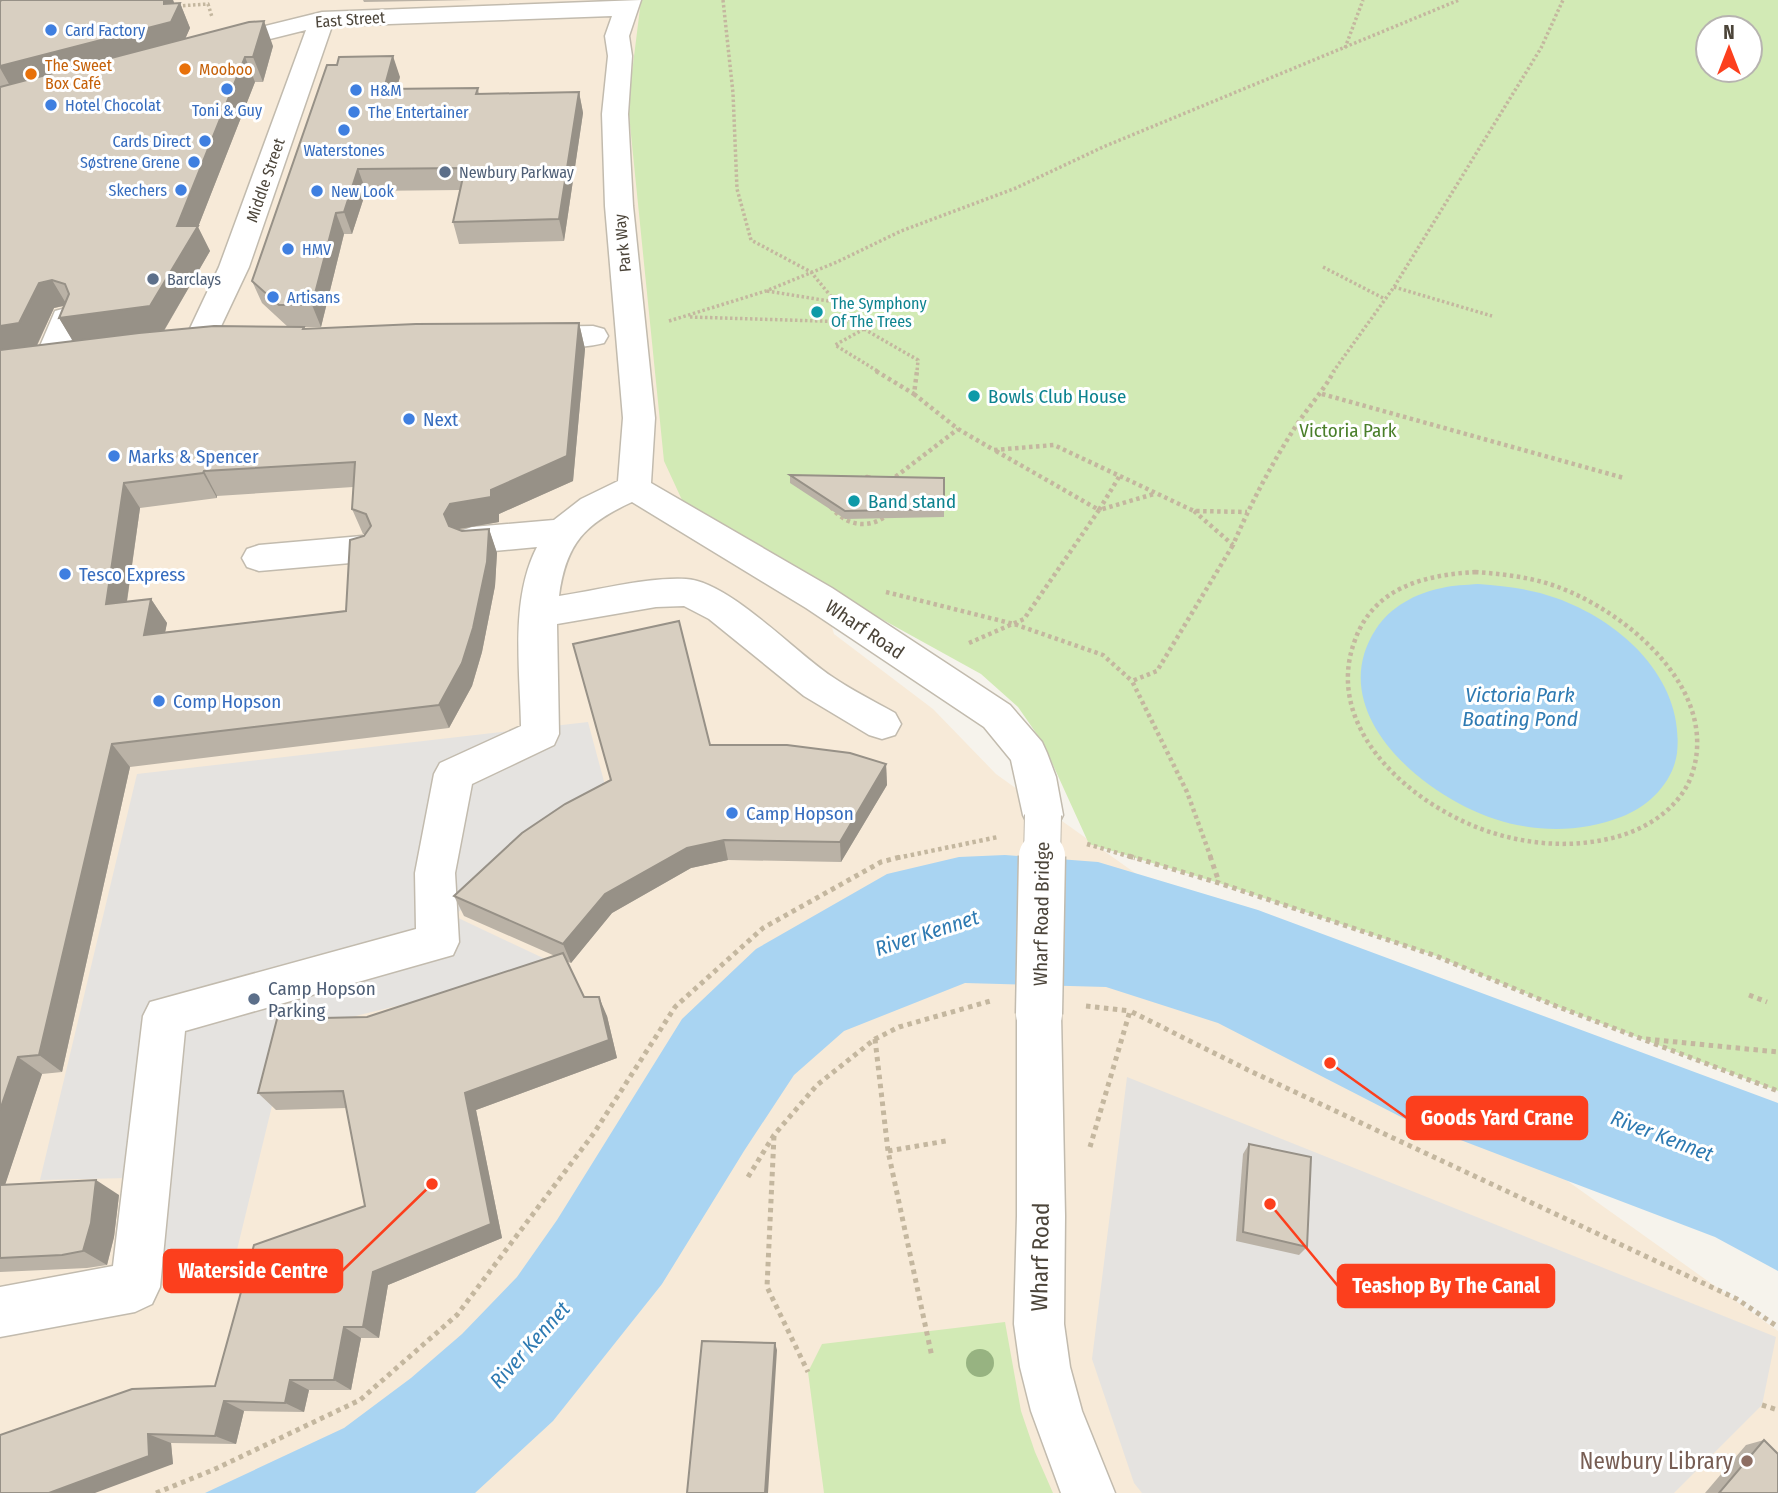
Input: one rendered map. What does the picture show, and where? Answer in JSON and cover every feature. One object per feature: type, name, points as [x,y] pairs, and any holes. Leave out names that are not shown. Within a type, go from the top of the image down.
[{"type":"street","name":"East Street","points":[[195,52],[322,19],[628,4]]},
{"type":"street","name":"Park Way","points":[[628,4],[617,36],[620,55],[615,114],[619,206],[639,418],[634,488]]},
{"type":"street","name":"Middle Street","points":[[200,340],[234,267],[322,19]]},
{"type":"street","points":[[51,360],[66,318]]},
{"type":"street","points":[[499,338],[593,336]]},
{"type":"street","points":[[0,1312],[135,1287],[165,1016],[439,942],[435,873],[454,774],[540,734],[540,613],[546,566],[565,532],[600,502],[634,488]]},
{"type":"street","name":"Wharf Road","points":[[634,488],[819,598],[997,716],[1028,753],[1041,794],[1027,827]]},
{"type":"street","points":[[471,540],[565,532]]},
{"type":"street","points":[[259,558],[362,549]]},
{"type":"street","points":[[540,613],[656,594],[688,592],[722,609],[817,686],[882,724]]},
{"type":"street","name":"Wharf Road Bridge","points":[[1021,1006],[1027,827]]},
{"type":"street","name":"Wharf Road","points":[[1021,1006],[1042,1219],[1040,1324],[1044,1358],[1056,1404],[1088,1493]]},
{"type":"path","points":[[723,0],[733,93],[737,188],[751,240],[811,272],[852,322]]},
{"type":"path","points":[[1345,49],[1363,0]]},
{"type":"path","points":[[631,331],[686,317],[766,291],[901,231],[1016,188],[1103,147],[1459,0]]},
{"type":"path","points":[[1132,681],[1157,671],[1233,545],[1247,513],[1295,428],[1322,394],[1340,360],[1394,287],[1541,48],[1563,0]]},
{"type":"path","points":[[169,6],[208,4],[221,44]]},
{"type":"path","points":[[1323,267],[1385,299]]},
{"type":"path","points":[[1394,287],[1492,316]]},
{"type":"path","points":[[766,291],[836,303]]},
{"type":"path","points":[[686,317],[852,322],[918,360],[914,394]]},
{"type":"path","points":[[866,328],[835,345],[914,394],[958,429],[994,450],[1099,510],[1154,494]]},
{"type":"path","points":[[1322,394],[1624,478]]},
{"type":"path","points":[[886,483],[958,429]]},
{"type":"path","points":[[994,450],[1054,445],[1194,511],[1233,545]]},
{"type":"path","points":[[867,477],[886,483],[897,497],[897,505],[885,519],[864,525],[852,524],[842,520],[831,507],[832,492],[846,481],[867,477]]},
{"type":"path","points":[[969,643],[1024,619],[1119,477]]},
{"type":"path","points":[[1194,511],[1247,513]]},
{"type":"path","points":[[1475,572],[1517,575],[1561,587],[1601,607],[1639,633],[1668,664],[1688,699],[1698,735],[1694,770],[1678,801],[1650,825],[1611,840],[1561,846],[1508,838],[1456,819],[1411,791],[1375,755],[1353,717],[1344,679],[1349,643],[1366,613],[1394,591],[1431,576],[1475,572]]},
{"type":"path","points":[[874,589],[1014,624],[1103,655],[1132,681],[1187,792],[1219,883]]},
{"type":"path","points":[[156,1493],[214,1470],[360,1400],[457,1315],[594,1133],[675,1007],[763,928],[881,862],[998,837],[1027,827]]},
{"type":"path","points":[[1076,843],[1089,844],[1219,883],[1436,956],[1638,1038],[1778,1091]]},
{"type":"path","points":[[1749,995],[1767,1002]]},
{"type":"path","points":[[748,1177],[774,1135],[817,1085],[875,1039],[900,1027],[1021,1006]]},
{"type":"path","points":[[1089,1150],[1130,1010],[1248,1070],[1737,1299],[1778,1327]]},
{"type":"path","points":[[1638,1038],[1778,1052]]},
{"type":"path","points":[[875,1039],[888,1151],[932,1357]]},
{"type":"path","points":[[774,1135],[766,1287],[808,1372]]},
{"type":"path","points":[[888,1151],[946,1140]]},
{"type":"path","points":[[1762,1405],[1778,1410]]},
{"type":"shaded area","points":[[0,0],[647,0],[834,634],[933,709],[996,774],[1778,1331],[1778,1493],[0,1493]]},
{"type":"shaded area","name":"Camp Hopson Parking","points":[[588,722],[609,800],[527,850],[454,916],[560,966],[290,1032],[234,1262],[117,1264],[130,1178],[40,1180],[137,774]]},
{"type":"shaded area","points":[[1127,1077],[1776,1337],[1762,1405],[1674,1493],[1142,1493],[1134,1483],[1092,1359]]},
{"type":"green space","name":"Victoria Park","points":[[641,0],[1778,0],[1778,1091],[1556,1006],[1436,956],[1219,883],[1089,844],[1043,743],[1018,707],[981,674],[742,542],[682,500],[664,461],[628,105]]},
{"type":"green space","points":[[1005,1322],[1021,1411],[1053,1493],[824,1493],[808,1372],[822,1344]]},
{"type":"water","name":"Victoria Park Boating Pond","points":[[1478,584],[1537,592],[1580,608],[1625,638],[1644,656],[1671,701],[1677,726],[1677,753],[1675,764],[1665,784],[1641,807],[1596,825],[1557,829],[1517,825],[1486,816],[1453,800],[1422,780],[1395,754],[1374,726],[1362,695],[1362,662],[1376,629],[1389,614],[1413,597],[1446,587]]},
{"type":"water","name":"River Kennet","points":[[1005,855],[1098,862],[1258,910],[1778,1103],[1778,1271],[1715,1237],[1403,1118],[1218,1023],[1106,987],[965,983],[844,1031],[794,1075],[662,1284],[553,1421],[475,1493],[205,1493],[344,1428],[411,1378],[462,1334],[517,1277],[557,1220],[682,1019],[756,949],[887,874],[959,857]]},
{"type":"building","points":[[1,0],[164,0],[164,4],[180,3],[171,22],[0,66]]},
{"type":"building","points":[[264,21],[253,57],[245,57],[177,226],[198,226],[150,306],[59,318],[69,294],[65,284],[52,280],[39,283],[19,323],[0,326],[0,87],[249,22]]},
{"type":"building","points":[[393,56],[384,89],[478,88],[476,94],[579,92],[559,219],[453,222],[465,168],[358,169],[344,212],[336,213],[312,305],[279,305],[252,281],[327,65],[337,65],[339,57]]},
{"type":"building","points":[[579,323],[567,456],[491,490],[491,497],[450,504],[444,514],[449,526],[462,531],[489,529],[487,562],[473,628],[462,663],[439,705],[112,744],[39,1055],[18,1057],[0,1110],[0,350],[214,326],[304,327],[303,329],[416,324]],"holes":[[[355,462],[352,509],[366,514],[371,526],[364,536],[350,540],[346,611],[144,635],[151,599],[106,604],[124,483],[204,471]]]},
{"type":"building","points":[[790,475],[944,478],[944,509],[845,511]]},
{"type":"building","name":"Camp Hopson","points":[[679,621],[710,745],[787,745],[850,753],[886,764],[840,842],[724,840],[687,848],[605,894],[563,944],[454,896],[522,833],[565,804],[611,780],[573,644]]},
{"type":"building","points":[[563,953],[584,997],[599,997],[609,1040],[465,1093],[491,1224],[373,1272],[363,1327],[344,1327],[334,1380],[290,1380],[285,1403],[224,1401],[215,1436],[148,1434],[149,1456],[49,1493],[0,1493],[0,1435],[132,1389],[215,1386],[254,1245],[365,1206],[343,1091],[258,1093],[277,1019],[367,1017]]},
{"type":"building","points":[[1249,1144],[1311,1157],[1307,1247],[1243,1232]]},
{"type":"building","points":[[96,1180],[91,1223],[83,1251],[62,1255],[0,1258],[0,1185]]},
{"type":"building","points":[[702,1341],[775,1343],[765,1493],[687,1493]]},
{"type":"building","name":"Newbury Library","points":[[1764,1440],[1778,1454],[1778,1493],[1719,1493]]},
{"type":"place","name":"Card Factory","points":[[51,30]]},
{"type":"place","name":"Mooboo","points":[[185,69]]},
{"type":"place","name":"The Sweet Box Café","points":[[31,74]]},
{"type":"place","name":"Toni & Guy","points":[[227,89]]},
{"type":"place","name":"H&M","points":[[356,90]]},
{"type":"place","name":"Hotel Chocolat","points":[[51,105]]},
{"type":"place","name":"The Entertainer","points":[[354,112]]},
{"type":"place","name":"Waterstones","points":[[344,130]]},
{"type":"place","name":"Cards Direct","points":[[205,141]]},
{"type":"place","name":"Søstrene Grene","points":[[194,162]]},
{"type":"place","name":"Newbury Parkway","points":[[445,172]]},
{"type":"place","name":"Skechers","points":[[181,190]]},
{"type":"place","name":"New Look","points":[[317,191]]},
{"type":"place","name":"HMV","points":[[288,249]]},
{"type":"place","name":"Barclays","points":[[153,279]]},
{"type":"place","name":"Artisans","points":[[273,297]]},
{"type":"place","name":"The Symphony Of The Trees","points":[[817,312]]},
{"type":"place","name":"Bowls Club House","points":[[974,396]]},
{"type":"place","name":"Next","points":[[409,419]]},
{"type":"place","name":"Marks & Spencer","points":[[114,456]]},
{"type":"place","name":"Band stand","points":[[854,501]]},
{"type":"place","name":"Tesco Express","points":[[65,574]]},
{"type":"place","name":"Comp Hopson","points":[[159,701]]},
{"type":"place","name":"Camp Hopson","points":[[732,813]]},
{"type":"place","name":"Camp Hopson Parking","points":[[254,999]]},
{"type":"place","name":"Goods Yard Crane","points":[[1330,1063]]},
{"type":"place","name":"Waterside Centre","points":[[432,1184]]},
{"type":"place","name":"Teashop By The Canal","points":[[1270,1204]]},
{"type":"place","name":"Newbury Library","points":[[1747,1461]]}]
